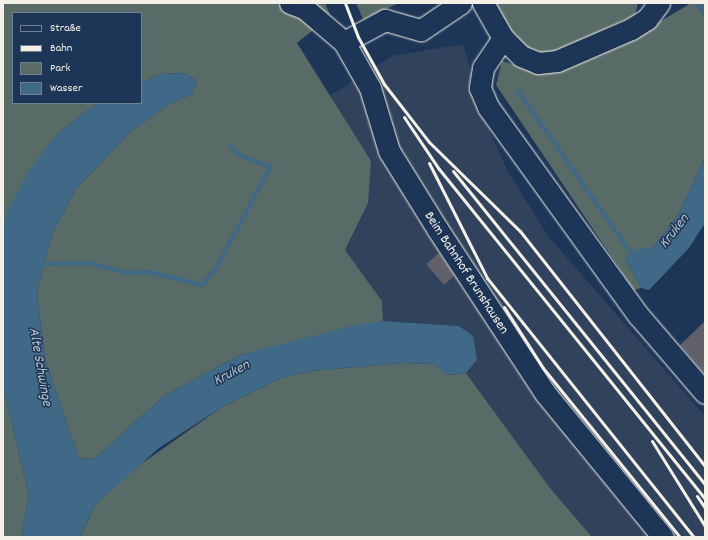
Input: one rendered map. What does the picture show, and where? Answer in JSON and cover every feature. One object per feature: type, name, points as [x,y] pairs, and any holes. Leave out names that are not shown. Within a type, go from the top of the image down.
[{"type":"street","name":"Beim Bahnhof Brunshausen","points":[[290,3],[304,8],[344,42],[370,88],[390,151],[442,237],[545,393],[663,537]]},
{"type":"street","points":[[344,42],[385,20],[422,30],[460,3]]},
{"type":"street","points":[[483,3],[503,38],[521,56],[538,62],[557,61],[631,29],[647,19],[659,3]]},
{"type":"street","points":[[503,38],[483,68],[480,88],[488,107],[639,316],[705,393]]},
{"type":"shaded area","points":[[463,44],[484,118],[508,172],[549,237],[705,416],[705,537],[592,537],[550,488],[466,373],[477,360],[459,326],[383,321],[382,301],[345,250],[368,203],[328,97],[392,56]]},
{"type":"green space","points":[[3,3],[273,3],[296,11],[317,27],[297,43],[371,161],[368,203],[345,250],[382,301],[383,321],[240,355],[165,395],[94,459],[79,458],[45,360],[37,291],[52,234],[75,190],[132,130],[171,103],[192,94],[197,81],[184,73],[161,74],[142,83],[142,12],[12,12],[12,104],[96,104],[57,134],[3,231]]},
{"type":"green space","points":[[312,3],[325,3],[330,15]]},
{"type":"green space","points":[[356,3],[399,3],[363,19]]},
{"type":"green space","points":[[491,3],[638,3],[635,15],[552,54],[535,54],[517,44]]},
{"type":"green space","points":[[691,3],[695,3],[705,18],[705,158],[678,215],[652,248],[637,250],[625,258],[641,288],[634,290],[496,85],[502,61],[546,73],[661,21]]},
{"type":"green space","points":[[401,363],[434,364],[447,375],[466,373],[550,488],[592,537],[80,537],[95,505],[134,469],[222,407],[281,378],[311,371]]},
{"type":"green space","points":[[3,386],[29,496],[21,537],[3,537]]},
{"type":"water","points":[[695,3],[705,3],[705,18]]},
{"type":"water","points":[[184,73],[197,81],[192,94],[171,103],[132,130],[75,190],[52,234],[37,291],[45,360],[79,458],[94,459],[165,395],[240,355],[355,325],[383,321],[459,326],[473,336],[477,360],[466,373],[446,375],[434,364],[401,363],[311,371],[281,378],[222,407],[159,448],[95,505],[80,537],[21,537],[29,496],[3,386],[3,231],[7,212],[28,171],[57,134],[96,104],[142,104],[142,83],[161,74]]},
{"type":"water","name":"Kruken","points":[[705,158],[705,223],[689,248],[649,290],[641,288],[625,258],[637,249],[652,248],[678,215]]},
{"type":"building","points":[[439,253],[454,276],[444,285],[426,264]]},
{"type":"building","points":[[705,321],[705,375],[680,345]]},
{"type":"waterway","points":[[518,91],[634,257]]},
{"type":"waterway","points":[[41,264],[89,263],[126,273],[150,272],[202,285],[217,267],[270,167],[239,155],[231,146]]},
{"type":"railway","points":[[345,3],[358,37],[384,84],[429,142],[520,231],[705,466]]},
{"type":"railway","points":[[404,117],[439,169],[705,499]]},
{"type":"railway","points":[[429,163],[487,278],[694,537]]},
{"type":"railway","points":[[453,171],[705,484]]},
{"type":"railway","points":[[504,307],[543,368],[680,537]]},
{"type":"railway","points":[[652,441],[705,526]]},
{"type":"railway","points":[[697,496],[705,508]]},
{"type":"water label","name":"Alte Schwinge","points":[[39,367]]}]
